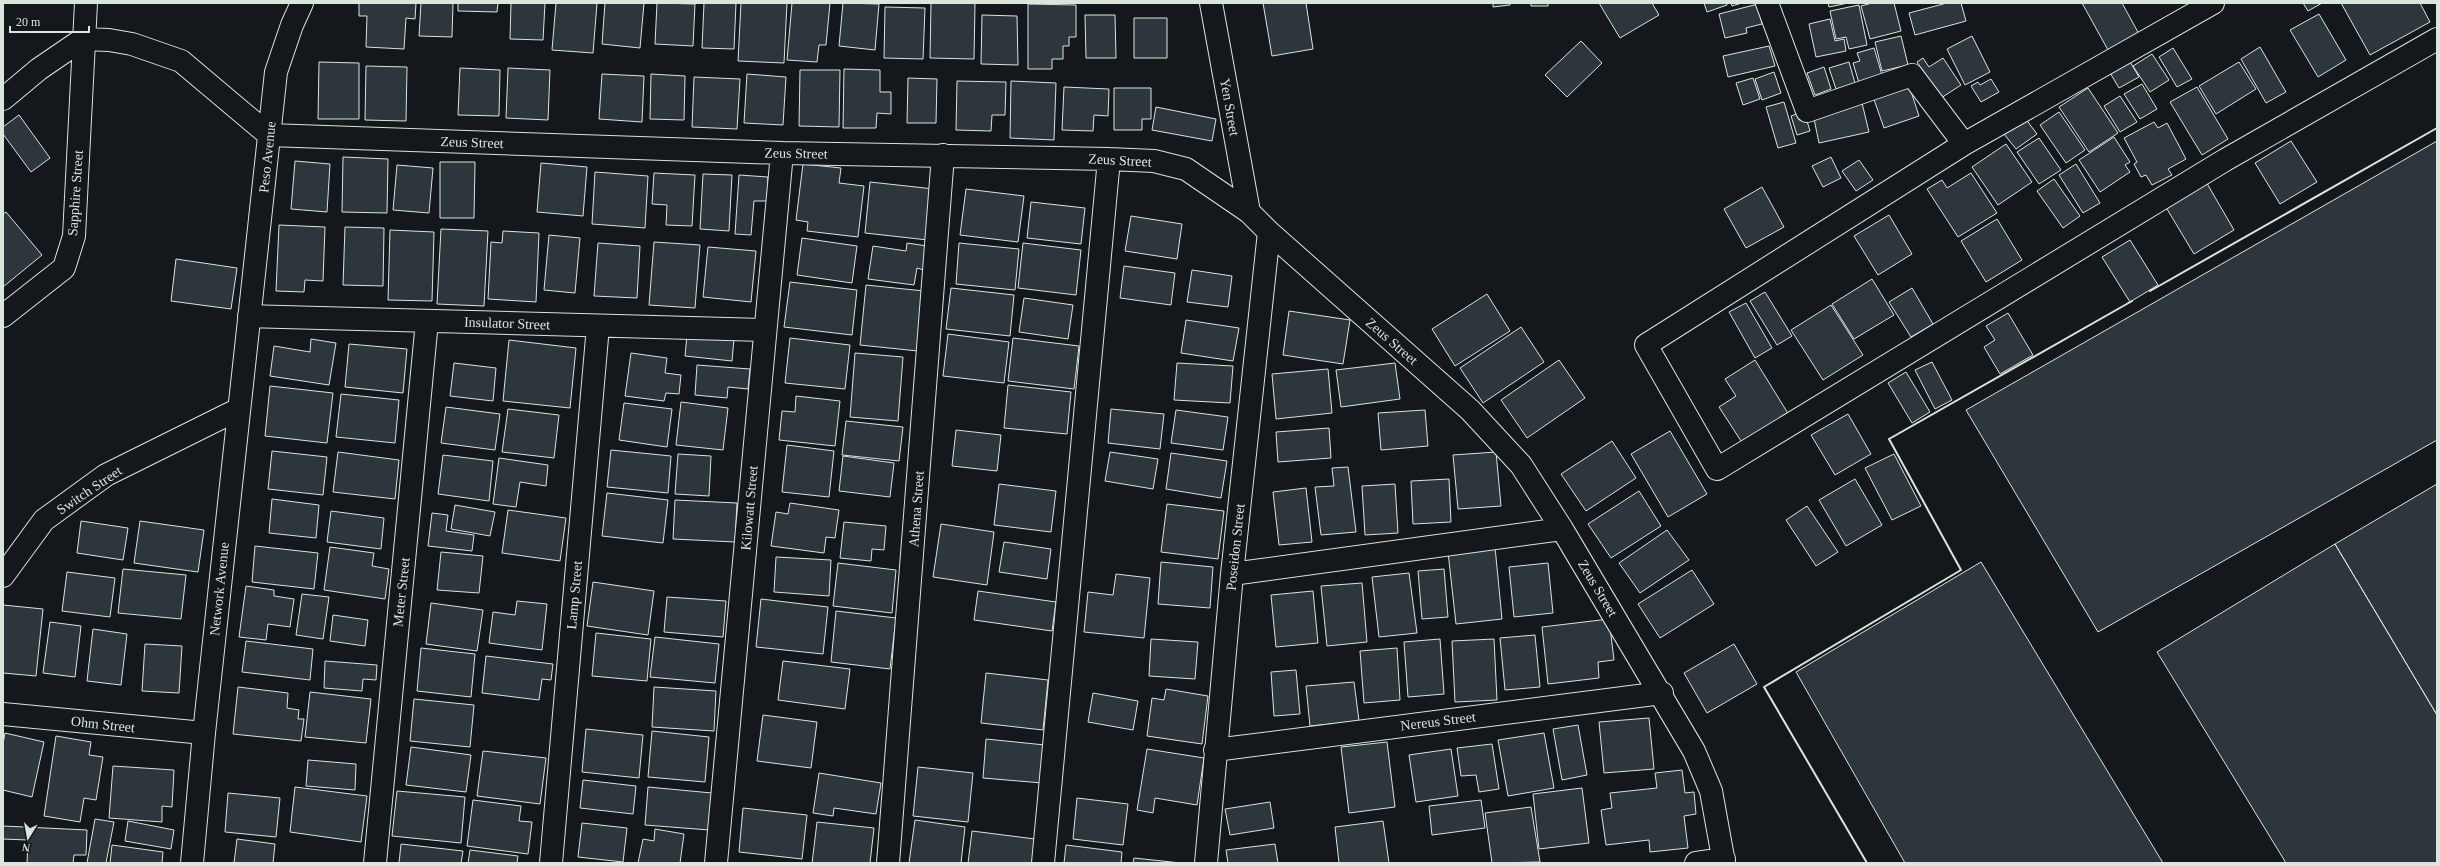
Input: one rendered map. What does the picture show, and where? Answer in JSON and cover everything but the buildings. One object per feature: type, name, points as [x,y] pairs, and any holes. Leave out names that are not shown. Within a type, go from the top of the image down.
[{"type":"street","name":"Sapphire Street","points":[[3,316],[64,268],[74,236],[86,3]]},
{"type":"street","name":"Peso Avenue","points":[[249,316],[276,72],[292,25],[302,3]]},
{"type":"street","name":"Yen Street","points":[[1211,3],[1249,212]]},
{"type":"street","points":[[1767,3],[1806,110],[1912,75],[1964,144]]},
{"type":"street","points":[[2213,3],[1964,144],[1646,345],[1717,469],[2225,160],[2437,39]]},
{"type":"street","points":[[3,99],[39,69],[83,39],[109,40],[132,44],[181,61],[269,135]]},
{"type":"street","name":"Zeus Street","points":[[269,135],[782,153],[1109,159],[1154,161],[1186,169],[1249,212],[1269,232],[1470,410],[1521,465],[1562,529],[1662,693],[1694,751],[1711,791],[1724,861]]},
{"type":"street","name":"Kilowatt Street","points":[[716,863],[782,153]]},
{"type":"street","name":"Athena Street","points":[[888,863],[943,155]]},
{"type":"street","points":[[1043,863],[1109,159]]},
{"type":"street","name":"Poseidon Street","points":[[1206,863],[1232,574],[1269,232]]},
{"type":"street","name":"Insulator Street","points":[[249,316],[765,330]]},
{"type":"street","name":"Network Avenue","points":[[192,863],[204,733],[249,316]]},
{"type":"street","name":"Meter Street","points":[[374,863],[427,321]]},
{"type":"street","name":"Lamp Street","points":[[551,863],[598,326]]},
{"type":"street","name":"Switch Street","points":[[3,576],[44,520],[106,475],[239,409]]},
{"type":"street","points":[[1232,574],[1562,529]]},
{"type":"street","name":"Nereus Street","points":[[1215,750],[1662,693]]},
{"type":"street","name":"Ohm Street","points":[[3,714],[204,733]]},
{"type":"street","points":[[1696,863],[1724,861]]},
{"type":"wall","points":[[2150,291],[2437,128]]},
{"type":"wall","points":[[1867,863],[1764,687],[1961,570],[1889,439],[2132,301]]}]
